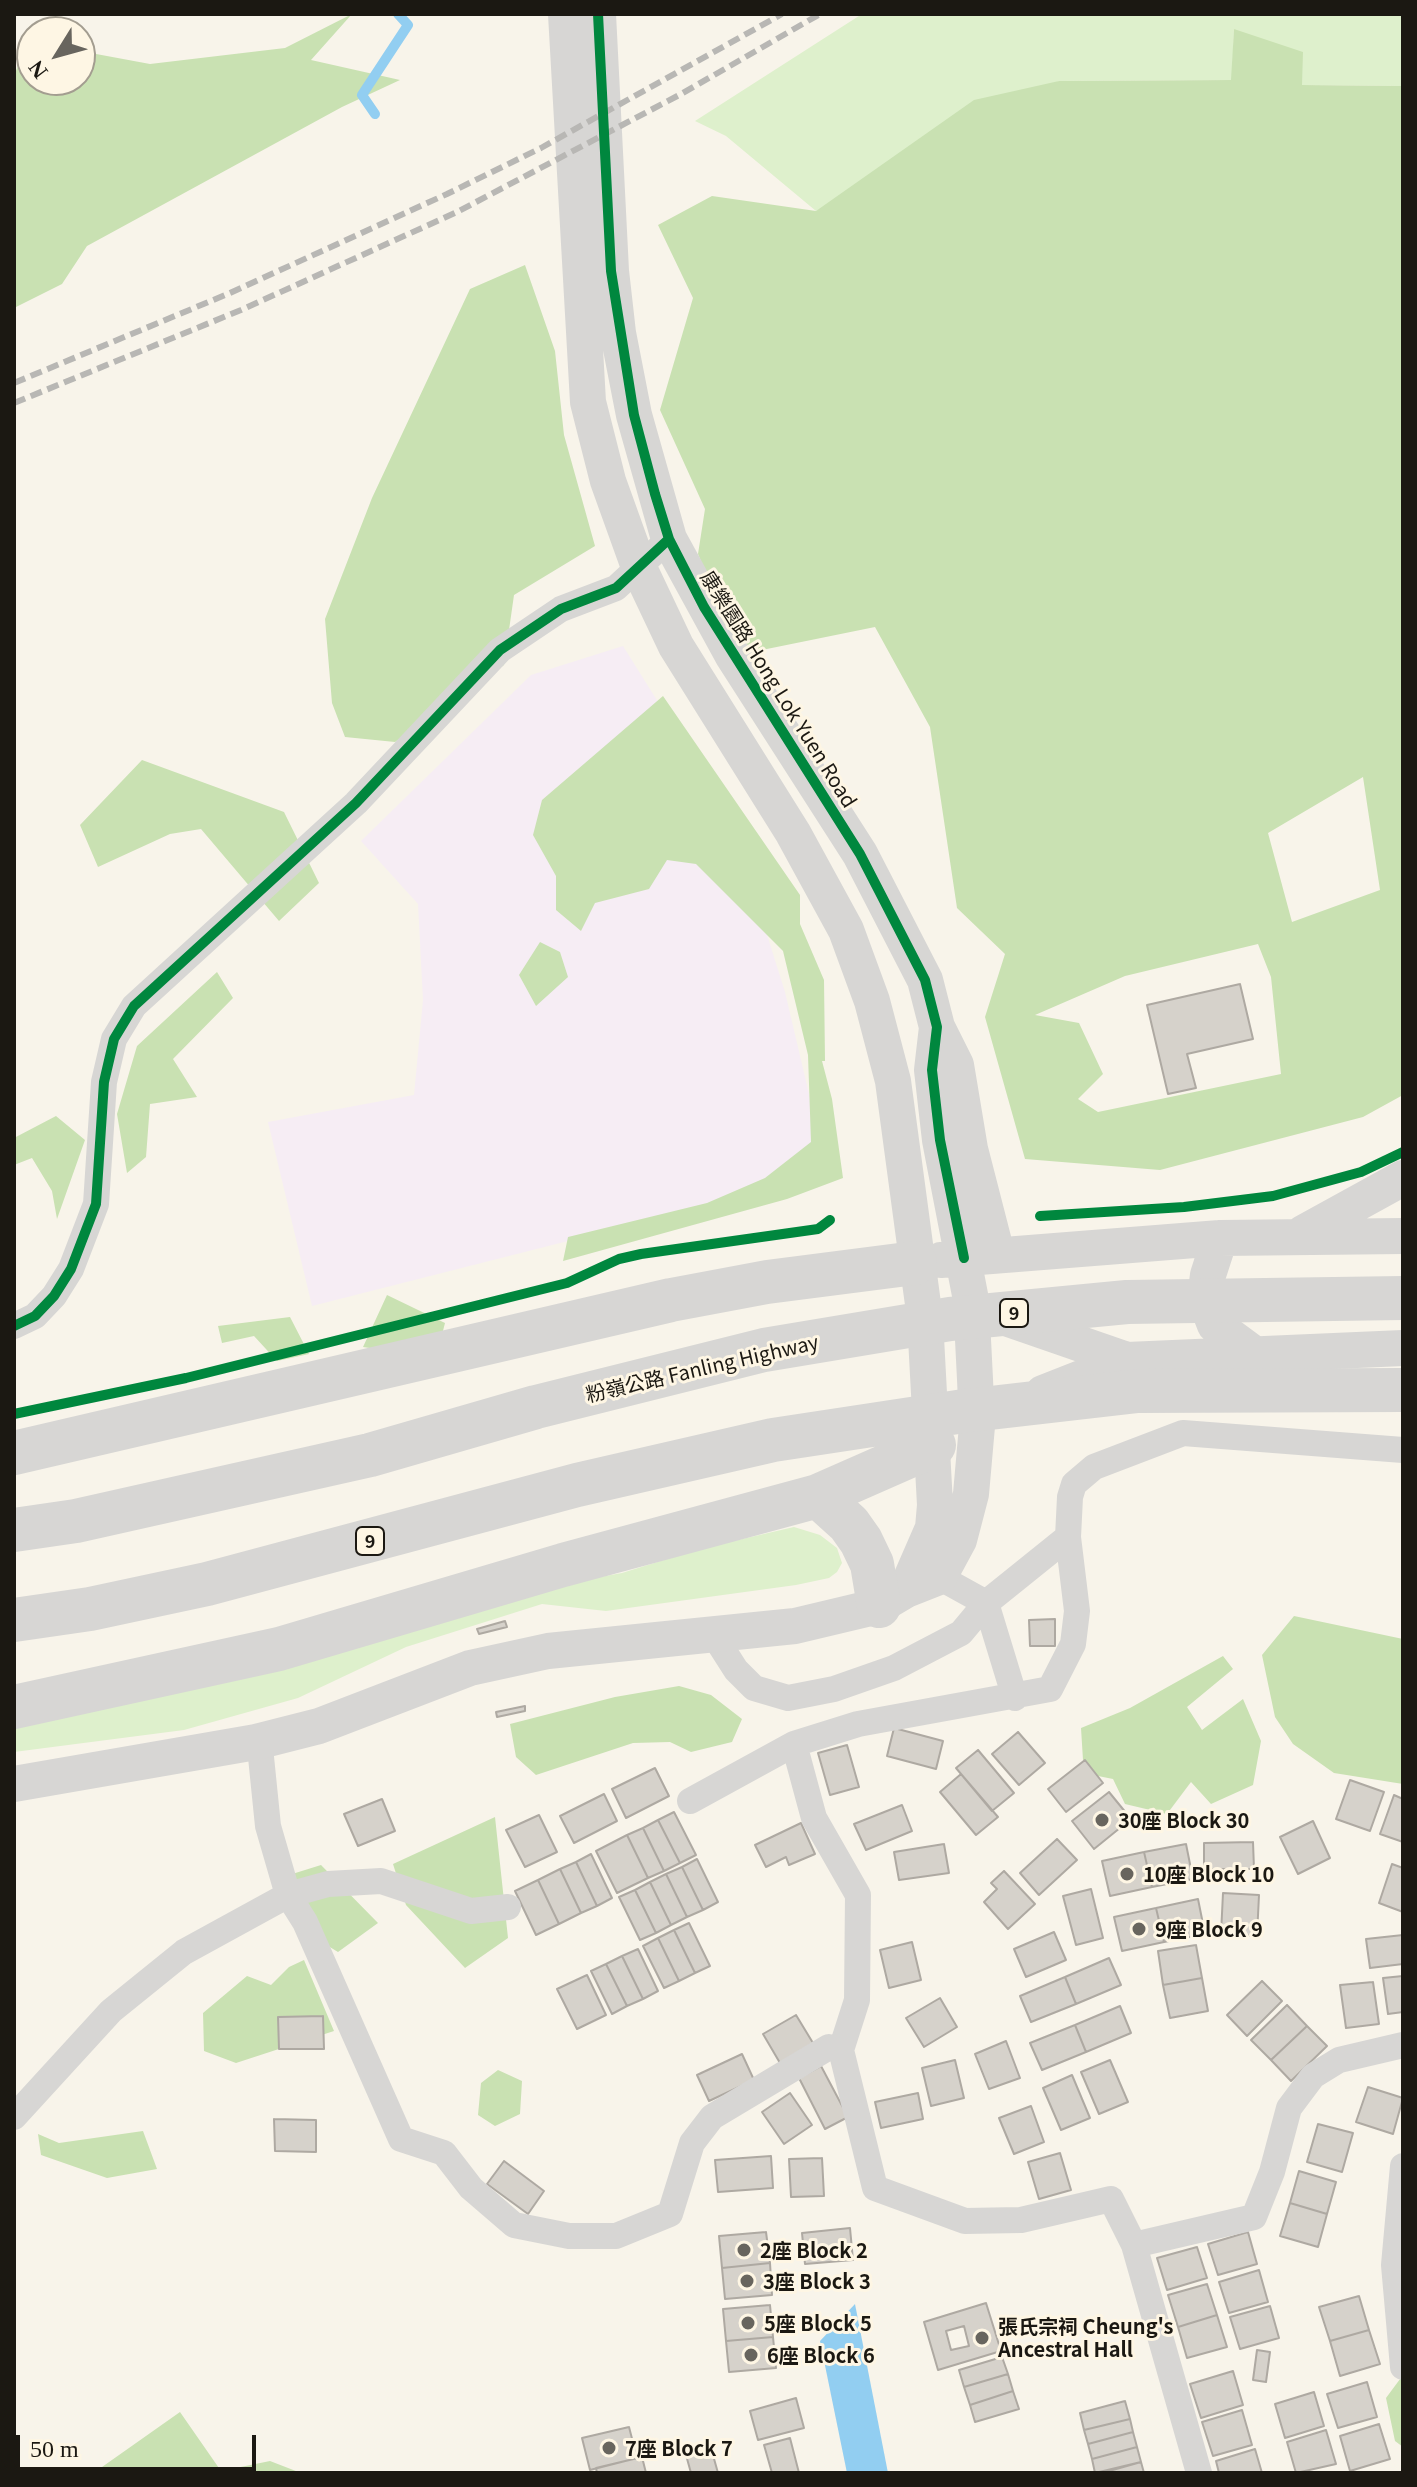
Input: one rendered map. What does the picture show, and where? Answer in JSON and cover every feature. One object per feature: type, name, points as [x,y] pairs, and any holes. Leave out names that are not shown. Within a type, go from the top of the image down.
[{"type":"highway","points":[[14,1453],[671,1300],[767,1282],[915,1263]]},
{"type":"highway","name":"粉嶺公路 Fanling Highway","points":[[14,1530],[76,1521],[370,1455],[764,1350],[950,1319],[1127,1302],[1403,1298]]},
{"type":"highway","name":"9","points":[[14,1620],[90,1609],[207,1584],[648,1469],[773,1440],[964,1411],[1138,1391],[1403,1390]]},
{"type":"highway","points":[[14,1707],[279,1649],[563,1565],[818,1496],[934,1445]]},
{"type":"highway","points":[[818,1496],[849,1524],[872,1564],[908,1591]]},
{"type":"main road","points":[[566,14],[588,402],[594,432],[640,570],[695,678],[815,869],[859,961],[893,1081],[915,1263],[925,1319],[934,1445],[933,1528],[908,1591]]},
{"type":"main road","name":"康樂園路 Hong Lok Yuen Road","points":[[598,14],[610,244],[618,333],[634,415],[669,539],[733,656],[860,854],[925,980],[937,1027],[956,1065],[970,1149],[981,1256]]},
{"type":"main road","points":[[1296,1237],[1403,1178]]},
{"type":"main road","points":[[915,1263],[1220,1238],[1403,1236]]},
{"type":"main road","points":[[1220,1238],[1210,1266],[1205,1299],[1215,1325],[1257,1356]]},
{"type":"main road","points":[[14,1784],[256,1742],[319,1726],[470,1668],[548,1651],[795,1626],[908,1591],[959,1540],[971,1494],[977,1426],[971,1300],[981,1256]]},
{"type":"main road","points":[[915,1263],[1008,1321],[1127,1360]]},
{"type":"main road","points":[[934,1445],[1051,1389],[1127,1360],[1403,1348]]},
{"type":"street","points":[[14,1326],[35,1316],[54,1296],[71,1269],[96,1204],[104,1082],[114,1039],[134,1006],[356,803],[500,650],[561,609],[616,588],[640,570],[669,539]]},
{"type":"street","points":[[690,1801],[794,1744],[858,1724],[1015,1698],[1050,1689],[1073,1644],[1077,1611],[1068,1537],[1074,1484],[1094,1467],[1115,1456],[1183,1433],[1403,1450]]},
{"type":"street","points":[[713,1634],[736,1670],[754,1688],[788,1698],[834,1689],[932,1651],[961,1633],[986,1603],[1068,1537]]},
{"type":"street","points":[[908,1591],[986,1603]]},
{"type":"street","points":[[986,1603],[1015,1698]]},
{"type":"street","points":[[256,1742],[261,1757],[268,1826],[288,1895],[305,1922],[401,2139],[444,2153],[471,2188],[514,2225],[569,2236],[616,2236],[670,2214],[692,2143],[712,2117],[829,2047],[841,2050]]},
{"type":"street","points":[[794,1744],[814,1818],[858,1895],[857,2000],[841,2050],[875,2188],[965,2221],[1021,2220],[1111,2199],[1134,2245],[1199,2473]]},
{"type":"street","points":[[14,2117],[111,2011],[184,1952],[288,1895],[328,1884],[381,1881],[471,1911],[508,1907]]},
{"type":"street","points":[[1134,2245],[1254,2217],[1272,2172],[1289,2108],[1313,2076],[1339,2060],[1403,2045]]},
{"type":"street","points":[[1403,2166],[1394,2265],[1403,2367]]},
{"type":"shaded area","points":[[623,646],[730,817],[785,992],[828,1175],[312,1306],[268,1122],[414,1095],[423,1000],[418,904],[361,841],[531,675]]},
{"type":"green space","points":[[352,14],[311,60],[400,80],[342,107],[87,246],[62,284],[14,308],[16,71],[16,96],[96,96],[96,54],[150,64],[285,48]]},
{"type":"green space","points":[[862,14],[1403,14],[1403,86],[1301,85],[1234,29],[1232,80],[1059,81],[816,211],[726,136],[695,121]]},
{"type":"green space","points":[[1234,29],[1303,52],[1302,85],[1403,86],[1403,1095],[1363,1117],[1160,1170],[1025,1159],[985,1017],[1005,954],[957,908],[930,727],[875,627],[757,651],[730,634],[698,554],[705,509],[660,410],[693,298],[658,225],[712,196],[816,211],[974,100],[1059,81],[1231,80]],"holes":[[[1363,777],[1380,890],[1292,922],[1268,833]],[[1258,944],[1271,977],[1281,1074],[1098,1112],[1078,1099],[1103,1074],[1079,1023],[1035,1015],[1125,976]]]},
{"type":"green space","points":[[525,265],[555,351],[564,435],[595,546],[514,595],[504,665],[395,742],[345,737],[332,703],[325,619],[372,498],[470,289]]},
{"type":"green space","points":[[663,696],[800,895],[800,924],[824,980],[825,1061],[822,1061],[832,1099],[843,1178],[787,1199],[563,1261],[568,1237],[707,1203],[765,1178],[811,1142],[808,1055],[783,951],[696,864],[667,860],[649,889],[595,903],[581,931],[556,910],[556,876],[533,835],[542,800]]},
{"type":"green space","points":[[142,760],[284,812],[319,883],[279,921],[201,829],[170,834],[98,867],[80,825]]},
{"type":"green space","points":[[540,942],[560,952],[568,977],[536,1006],[519,975]]},
{"type":"green space","points":[[217,972],[233,998],[173,1059],[197,1097],[150,1104],[146,1157],[127,1173],[117,1114],[137,1046]]},
{"type":"green space","points":[[56,1116],[85,1140],[57,1219],[52,1191],[32,1158],[14,1165],[14,1138]]},
{"type":"green space","points":[[387,1295],[445,1323],[436,1358],[363,1347]]},
{"type":"green space","points":[[290,1317],[309,1354],[277,1361],[254,1336],[222,1343],[218,1326]]},
{"type":"green space","points":[[794,1527],[820,1535],[837,1548],[842,1563],[837,1572],[829,1578],[796,1585],[606,1611],[542,1604],[406,1647],[298,1698],[184,1730],[14,1752],[14,1721],[543,1587],[622,1573],[699,1549]]},
{"type":"green space","points":[[1294,1616],[1403,1639],[1403,1784],[1334,1773],[1293,1744],[1275,1717],[1262,1655]]},
{"type":"green space","points":[[1223,1656],[1233,1669],[1187,1707],[1202,1730],[1243,1699],[1261,1741],[1253,1785],[1211,1804],[1191,1782],[1167,1814],[1125,1804],[1113,1779],[1098,1776],[1083,1760],[1081,1728],[1130,1708]]},
{"type":"green space","points":[[679,1686],[711,1695],[742,1719],[732,1742],[691,1752],[670,1742],[633,1743],[536,1775],[516,1757],[510,1724],[615,1697]]},
{"type":"green space","points":[[495,1817],[508,1938],[465,1968],[406,1905],[393,1864]]},
{"type":"green space","points":[[321,1865],[378,1923],[338,1952],[295,1926],[289,1875]]},
{"type":"green space","points":[[304,1960],[334,2031],[236,2063],[204,2051],[203,2013],[247,1976],[271,1985],[289,1967]]},
{"type":"green space","points":[[498,2070],[522,2081],[520,2114],[495,2126],[478,2115],[481,2083]]},
{"type":"green space","points":[[143,2131],[157,2169],[107,2178],[41,2155],[38,2134],[59,2143]]},
{"type":"green space","points":[[1403,2375],[1403,2447],[1395,2441],[1386,2398]]},
{"type":"green space","points":[[180,2412],[221,2471],[270,2461],[301,2473],[44,2473],[102,2467]]},
{"type":"water","points":[[855,2304],[888,2473],[847,2473],[820,2341]]},
{"type":"building","points":[[1240,984],[1253,1039],[1187,1054],[1196,1088],[1168,1094],[1147,1005]]},
{"type":"building","points":[[1055,1619],[1055,1646],[1030,1646],[1029,1620]]},
{"type":"building","points":[[505,1621],[507,1627],[479,1634],[477,1629]]},
{"type":"building","points":[[525,1706],[525,1711],[497,1717],[496,1712]]},
{"type":"building","points":[[894,1728],[943,1741],[936,1769],[887,1756]]},
{"type":"building","points":[[1018,1732],[1045,1763],[1019,1785],[992,1754]]},
{"type":"building","points":[[847,1745],[859,1787],[830,1795],[818,1753]]},
{"type":"building","points":[[978,1750],[1014,1793],[992,1811],[956,1768]]},
{"type":"building","points":[[1085,1760],[1103,1783],[1066,1812],[1048,1789]]},
{"type":"building","points":[[655,1768],[669,1796],[626,1818],[612,1789]]},
{"type":"building","points":[[961,1774],[998,1817],[976,1835],[940,1792]]},
{"type":"building","points":[[1350,1780],[1384,1792],[1370,1831],[1336,1819]]},
{"type":"building","name":"30座 Block 30","points":[[1109,1792],[1131,1819],[1094,1849],[1072,1821]]},
{"type":"building","points":[[604,1794],[617,1821],[574,1843],[560,1816]]},
{"type":"building","points":[[1394,1795],[1403,1799],[1403,1842],[1380,1834]]},
{"type":"building","points":[[382,1799],[395,1831],[358,1846],[344,1814]]},
{"type":"building","points":[[902,1805],[912,1831],[866,1850],[854,1824]]},
{"type":"building","points":[[674,1812],[696,1855],[680,1863],[658,1820]]},
{"type":"building","points":[[539,1815],[557,1852],[525,1867],[506,1830]]},
{"type":"building","points":[[658,1820],[680,1863],[664,1871],[643,1828]]},
{"type":"building","points":[[1313,1821],[1330,1858],[1298,1874],[1280,1837]]},
{"type":"building","points":[[801,1823],[815,1854],[789,1865],[786,1857],[766,1867],[755,1845]]},
{"type":"building","points":[[643,1828],[664,1871],[648,1878],[627,1835]]},
{"type":"building","points":[[627,1835],[648,1878],[617,1893],[596,1851]]},
{"type":"building","points":[[1057,1839],[1077,1860],[1039,1895],[1020,1873]]},
{"type":"building","points":[[1253,1842],[1254,1869],[1204,1869],[1204,1843]]},
{"type":"building","points":[[944,1844],[949,1873],[899,1880],[894,1852]]},
{"type":"building","points":[[1186,1844],[1193,1879],[1152,1887],[1144,1852]]},
{"type":"building","name":"10座 Block 10","points":[[1144,1852],[1152,1887],[1110,1896],[1102,1861]]},
{"type":"building","points":[[591,1854],[612,1898],[597,1906],[576,1862]]},
{"type":"building","points":[[697,1859],[718,1902],[703,1910],[682,1867]]},
{"type":"building","points":[[576,1862],[597,1906],[581,1913],[560,1869]]},
{"type":"building","points":[[1392,1864],[1403,1868],[1403,1912],[1379,1903]]},
{"type":"building","points":[[682,1867],[703,1910],[687,1917],[666,1874]]},
{"type":"building","points":[[560,1869],[581,1913],[559,1924],[538,1880]]},
{"type":"building","points":[[1004,1871],[1035,1904],[1008,1929],[984,1902],[997,1889],[991,1883]]},
{"type":"building","points":[[666,1874],[687,1917],[671,1925],[650,1882]]},
{"type":"building","points":[[538,1880],[559,1924],[536,1935],[515,1891]]},
{"type":"building","points":[[650,1882],[671,1925],[656,1933],[635,1890]]},
{"type":"building","points":[[1091,1889],[1103,1938],[1076,1945],[1063,1896]]},
{"type":"building","points":[[635,1890],[656,1933],[640,1940],[619,1897]]},
{"type":"building","points":[[1223,1893],[1259,1895],[1257,1936],[1221,1934]]},
{"type":"building","points":[[1198,1899],[1205,1934],[1164,1942],[1156,1908]]},
{"type":"building","name":"9座 Block 9","points":[[1156,1908],[1164,1942],[1122,1951],[1114,1917]]},
{"type":"building","points":[[689,1923],[710,1966],[695,1973],[674,1930]]},
{"type":"building","points":[[674,1930],[695,1973],[679,1981],[658,1938]]},
{"type":"building","points":[[1054,1932],[1066,1960],[1026,1977],[1014,1949]]},
{"type":"building","points":[[1403,1935],[1403,1964],[1370,1968],[1366,1939]]},
{"type":"building","points":[[658,1938],[679,1981],[664,1988],[643,1946]]},
{"type":"building","points":[[912,1942],[921,1980],[889,1988],[880,1950]]},
{"type":"building","points":[[1196,1945],[1202,1978],[1163,1985],[1158,1951]]},
{"type":"building","points":[[638,1949],[658,1991],[643,1999],[622,1956]]},
{"type":"building","points":[[622,1956],[643,1999],[627,2006],[606,1964]]},
{"type":"building","points":[[1109,1958],[1121,1985],[1076,2004],[1065,1977]]},
{"type":"building","points":[[606,1964],[627,2006],[612,2014],[591,1971]]},
{"type":"building","points":[[587,1975],[606,2015],[577,2029],[557,1989]]},
{"type":"building","points":[[1403,1976],[1403,2012],[1388,2014],[1383,1978]]},
{"type":"building","points":[[1065,1977],[1076,2004],[1031,2022],[1020,1996]]},
{"type":"building","points":[[1202,1978],[1208,2011],[1170,2018],[1163,1985]]},
{"type":"building","points":[[1262,1981],[1282,2001],[1247,2036],[1227,2015]]},
{"type":"building","points":[[1373,1982],[1379,2024],[1346,2028],[1340,1985]]},
{"type":"building","points":[[940,1998],[957,2027],[924,2047],[906,2018]]},
{"type":"building","points":[[1287,2005],[1307,2026],[1271,2060],[1251,2040]]},
{"type":"building","points":[[1120,2006],[1131,2033],[1086,2052],[1075,2025]]},
{"type":"building","points":[[796,2015],[813,2043],[780,2063],[763,2034]]},
{"type":"building","points":[[323,2016],[324,2049],[279,2049],[278,2017]]},
{"type":"building","points":[[1075,2025],[1086,2052],[1042,2070],[1030,2043]]},
{"type":"building","points":[[1307,2026],[1327,2046],[1291,2081],[1271,2060]]},
{"type":"building","points":[[1006,2041],[1020,2078],[989,2089],[975,2054]]},
{"type":"building","points":[[742,2054],[754,2080],[709,2101],[697,2075]]},
{"type":"building","points":[[955,2060],[964,2098],[931,2106],[922,2068]]},
{"type":"building","points":[[1110,2060],[1128,2102],[1099,2114],[1081,2072]]},
{"type":"building","points":[[821,2066],[848,2117],[825,2129],[799,2078]]},
{"type":"building","points":[[1072,2075],[1090,2118],[1061,2130],[1043,2088]]},
{"type":"building","points":[[1368,2087],[1403,2098],[1393,2134],[1356,2122]]},
{"type":"building","points":[[790,2093],[812,2125],[784,2144],[762,2112]]},
{"type":"building","points":[[918,2093],[923,2119],[881,2128],[875,2102]]},
{"type":"building","points":[[1031,2106],[1044,2142],[1014,2154],[999,2118]]},
{"type":"building","points":[[274,2119],[316,2120],[316,2152],[275,2151]]},
{"type":"building","points":[[1318,2124],[1353,2133],[1342,2172],[1307,2162]]},
{"type":"building","points":[[1060,2153],[1071,2190],[1039,2199],[1028,2162]]},
{"type":"building","points":[[771,2156],[773,2188],[718,2192],[715,2160]]},
{"type":"building","points":[[822,2158],[824,2196],[791,2197],[789,2159]]},
{"type":"building","points":[[504,2161],[544,2191],[528,2214],[487,2184]]},
{"type":"building","points":[[1299,2171],[1336,2182],[1327,2214],[1290,2203]]},
{"type":"building","points":[[1290,2203],[1327,2214],[1318,2247],[1280,2236]]},
{"type":"building","points":[[850,2228],[853,2260],[805,2264],[802,2233]]},
{"type":"building","name":"2座 Block 2","points":[[766,2232],[770,2263],[722,2268],[719,2236]]},
{"type":"building","points":[[1248,2232],[1257,2264],[1218,2275],[1208,2244]]},
{"type":"building","points":[[1197,2247],[1207,2278],[1167,2290],[1157,2258]]},
{"type":"building","name":"3座 Block 3","points":[[770,2263],[772,2295],[725,2299],[722,2268]]},
{"type":"building","points":[[1259,2270],[1268,2302],[1229,2313],[1219,2282]]},
{"type":"building","points":[[1207,2284],[1217,2315],[1178,2327],[1168,2295]]},
{"type":"building","points":[[1359,2296],[1369,2330],[1330,2341],[1319,2307]]},
{"type":"building","name":"張氏宗祠 Cheung's Ancestral Hall","points":[[986,2303],[1001,2351],[938,2370],[924,2322]],"holes":[[[964,2326],[969,2346],[951,2350],[946,2331]]]},
{"type":"building","name":"5座 Block 5","points":[[770,2305],[773,2337],[726,2341],[723,2309]]},
{"type":"building","points":[[1270,2306],[1279,2338],[1240,2349],[1230,2317]]},
{"type":"building","points":[[1217,2315],[1227,2347],[1187,2358],[1178,2327]]},
{"type":"building","points":[[1369,2330],[1380,2364],[1340,2376],[1330,2341]]},
{"type":"building","name":"6座 Block 6","points":[[773,2337],[776,2368],[729,2372],[726,2341]]},
{"type":"building","points":[[1257,2350],[1270,2352],[1266,2382],[1253,2380]]},
{"type":"building","points":[[1002,2357],[1008,2374],[964,2387],[959,2370]]},
{"type":"building","points":[[1233,2371],[1243,2405],[1201,2418],[1190,2384]]},
{"type":"building","points":[[1008,2374],[1013,2391],[970,2405],[964,2387]]},
{"type":"building","points":[[1367,2382],[1377,2417],[1338,2428],[1327,2394]]},
{"type":"building","points":[[1013,2391],[1019,2409],[975,2422],[970,2405]]},
{"type":"building","points":[[1314,2392],[1324,2426],[1285,2438],[1275,2404]]},
{"type":"building","points":[[796,2398],[804,2428],[758,2440],[750,2411]]},
{"type":"building","points":[[1125,2401],[1130,2419],[1084,2430],[1080,2413]]},
{"type":"building","points":[[1242,2410],[1252,2445],[1213,2456],[1202,2422]]},
{"type":"building","points":[[1130,2419],[1133,2432],[1088,2444],[1084,2430]]},
{"type":"building","points":[[1379,2424],[1390,2459],[1350,2471],[1340,2436]]},
{"type":"building","name":"7座 Block 7","points":[[629,2427],[637,2458],[590,2470],[582,2438]]},
{"type":"building","points":[[1326,2430],[1336,2464],[1296,2473],[1287,2442]]},
{"type":"building","points":[[1133,2432],[1137,2447],[1092,2459],[1088,2444]]},
{"type":"building","points":[[790,2438],[799,2473],[772,2473],[764,2445]]},
{"type":"building","points":[[1137,2447],[1141,2462],[1095,2473],[1092,2459]]},
{"type":"building","points":[[711,2448],[718,2473],[691,2473],[686,2455]]},
{"type":"building","points":[[1255,2449],[1262,2473],[1219,2473],[1216,2461]]},
{"type":"building","points":[[642,2457],[646,2473],[597,2473],[596,2468]]},
{"type":"building","points":[[1141,2462],[1144,2473],[1102,2473]]},
{"type":"waterway","points":[[375,114],[362,95],[408,25],[398,14]]},
{"type":"railway","points":[[14,383],[230,293],[447,194],[541,148],[782,14]]},
{"type":"railway","points":[[14,403],[241,310],[457,212],[683,93],[820,14]]},
{"type":"cycle path","points":[[598,14],[611,271],[634,415],[655,494],[669,539],[704,607],[860,854],[925,980],[937,1027],[932,1070],[940,1140],[964,1258]]},
{"type":"cycle path","points":[[14,1326],[35,1316],[54,1296],[71,1269],[96,1204],[104,1082],[114,1039],[134,1006],[356,803],[500,650],[561,609],[616,588],[669,539]]},
{"type":"cycle path","points":[[1040,1216],[1184,1207],[1273,1196],[1361,1172],[1403,1152]]},
{"type":"cycle path","points":[[14,1414],[186,1378],[567,1283],[619,1259],[818,1229],[830,1220]]},
{"type":"place","name":"30座 Block 30","points":[[1102,1820]]},
{"type":"place","name":"10座 Block 10","points":[[1127,1874]]},
{"type":"place","name":"9座 Block 9","points":[[1139,1929]]},
{"type":"place","name":"2座 Block 2","points":[[744,2250]]},
{"type":"place","name":"3座 Block 3","points":[[747,2281]]},
{"type":"place","name":"5座 Block 5","points":[[748,2323]]},
{"type":"place","name":"張氏宗祠 Cheung's Ancestral Hall","points":[[982,2338]]},
{"type":"place","name":"6座 Block 6","points":[[751,2355]]},
{"type":"place","name":"7座 Block 7","points":[[609,2448]]}]
